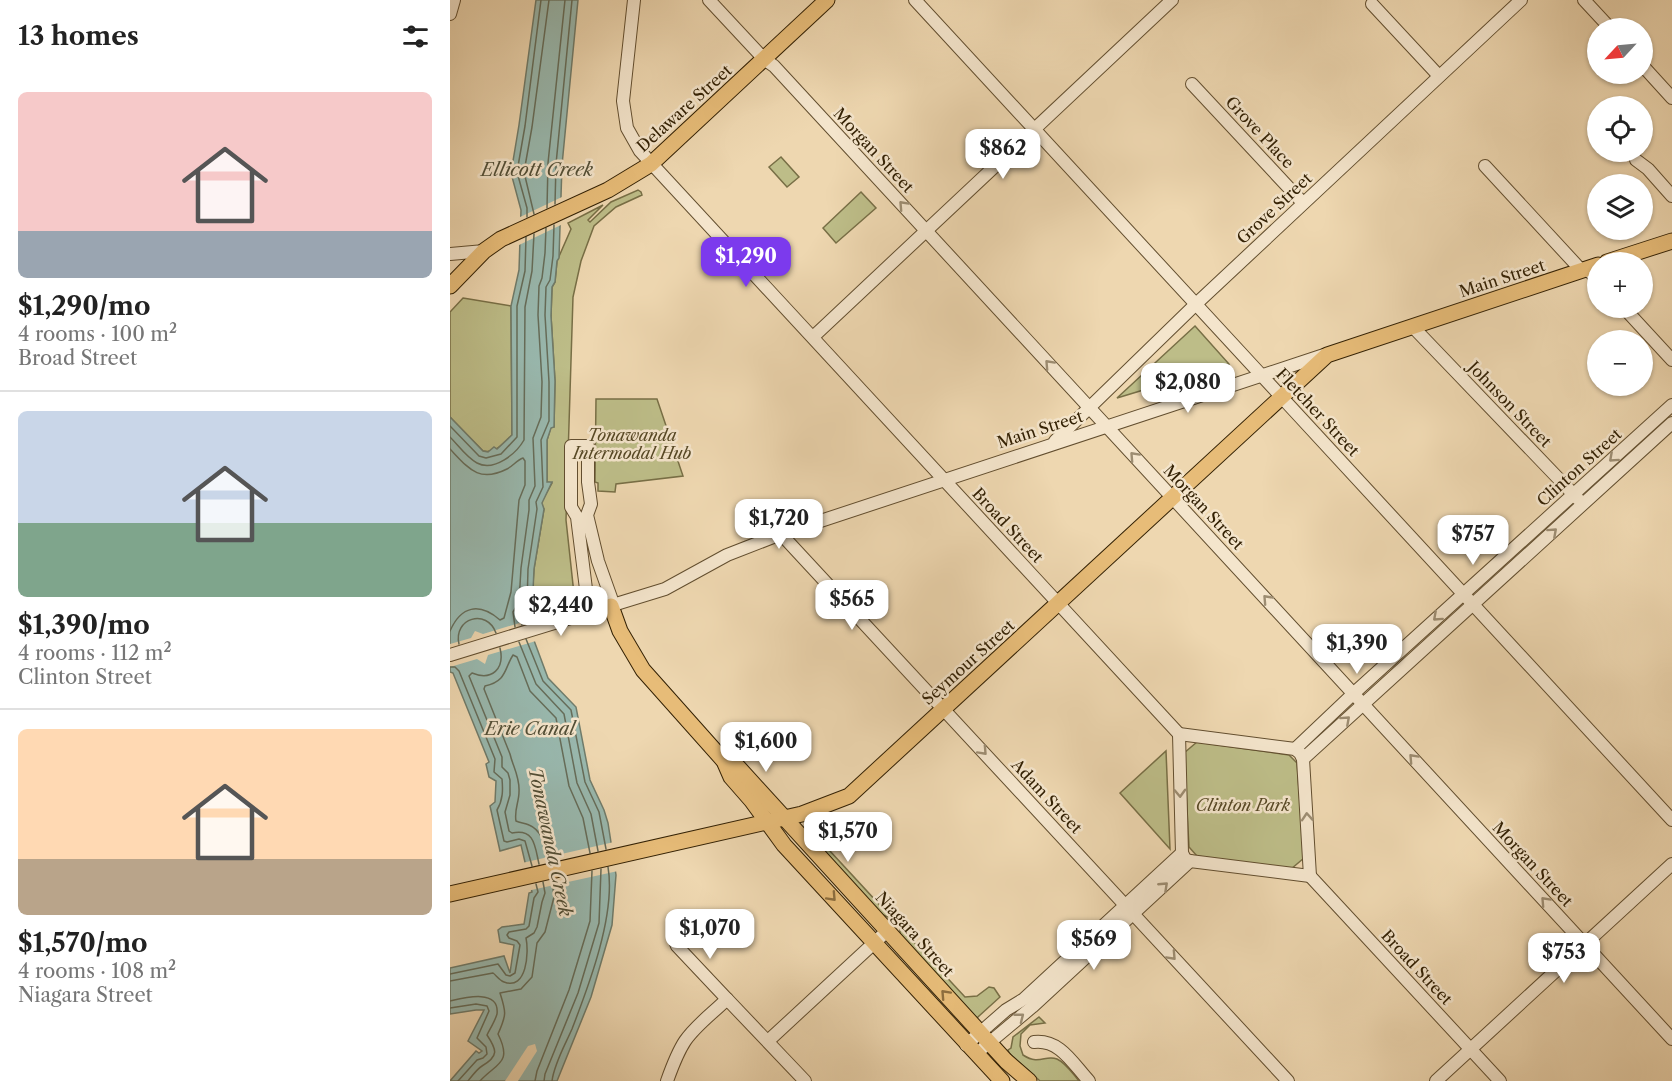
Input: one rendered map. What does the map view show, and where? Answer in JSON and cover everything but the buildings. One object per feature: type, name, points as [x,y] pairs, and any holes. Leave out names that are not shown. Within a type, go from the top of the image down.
[{"type":"main road","name":"Delaware Street","points":[[450,286],[484,251],[501,239],[617,185],[651,164],[827,0]]},
{"type":"main road","points":[[1637,252],[1672,241]]},
{"type":"main road","name":"Main Street","points":[[1327,355],[1587,272]]},
{"type":"main road","name":"Seymour Street","points":[[451,893],[785,818],[825,807],[849,796],[1327,355]]},
{"type":"main road","name":"Niagara Street","points":[[612,606],[620,631],[643,670],[724,761],[731,777],[752,801],[784,845],[1002,1081]]},
{"type":"main road","name":"Niagara Street","points":[[724,761],[738,767],[1006,1061],[1029,1081]]},
{"type":"street","points":[[450,14],[454,0]]},
{"type":"street","name":"Broad Street","points":[[634,0],[623,101],[625,119],[631,137],[651,164],[1179,734]]},
{"type":"street","name":"Morgan Street","points":[[709,0],[927,230],[1672,1039]]},
{"type":"street","name":"Fletcher Street","points":[[915,0],[1672,820]]},
{"type":"street","points":[[813,338],[1172,0]]},
{"type":"street","name":"Grove Street","points":[[1052,444],[1196,304],[1521,0]]},
{"type":"street","points":[[1584,0],[1601,18]]},
{"type":"street","points":[[1371,4],[1439,76]]},
{"type":"street","points":[[1653,77],[1672,98]]},
{"type":"street","name":"Grove Place","points":[[1192,84],[1303,203]]},
{"type":"street","points":[[1639,162],[1672,196]]},
{"type":"street","points":[[1485,166],[1587,267]]},
{"type":"street","points":[[450,254],[484,251]]},
{"type":"street","points":[[1633,318],[1672,360]]},
{"type":"street","name":"Johnson Street","points":[[1413,327],[1583,504]]},
{"type":"street","name":"Main Street","points":[[450,655],[671,586],[727,555],[781,534],[1327,355]]},
{"type":"street","name":"Clinton Street","points":[[1299,754],[1353,693],[1672,405]]},
{"type":"street","name":"Clinton Street","points":[[1299,754],[1363,704],[1672,423]]},
{"type":"street","name":"Clinton Street","points":[[1637,437],[1646,447]]},
{"type":"street","points":[[592,612],[587,597],[582,516],[591,504],[588,482],[588,446],[571,446],[571,507],[582,516],[612,606]]},
{"type":"street","name":"Adam Street","points":[[781,534],[1288,1081]]},
{"type":"street","points":[[1517,546],[1527,556]]},
{"type":"street","points":[[1408,644],[1418,655]]},
{"type":"street","points":[[1179,734],[1299,754],[1310,876],[1186,857],[1179,734]]},
{"type":"street","points":[[971,1050],[985,1037],[1032,1007],[1129,910],[1186,857]]},
{"type":"street","points":[[1436,1081],[1672,864]]},
{"type":"street","name":"Broad Street","points":[[1310,876],[1500,1081]]},
{"type":"street","points":[[674,927],[673,936],[676,945],[805,1081]]},
{"type":"street","points":[[768,1041],[887,931]]},
{"type":"street","points":[[667,1081],[685,1041],[727,999]]},
{"type":"street","points":[[1034,1042],[1045,1041],[1058,1046],[1089,1081]]},
{"type":"green space","points":[[781,157],[799,177],[787,187],[769,167]]},
{"type":"green space","points":[[638,190],[642,195],[616,207],[594,226],[581,261],[573,297],[566,520],[574,594],[562,609],[532,619],[534,569],[544,509],[541,503],[552,483],[547,482],[547,440],[551,427],[554,427],[555,381],[551,316],[552,287],[555,282],[557,261],[571,229],[568,223],[603,205],[588,220],[590,222],[611,202]]},
{"type":"green space","points":[[861,192],[876,208],[836,243],[823,228]]},
{"type":"green space","points":[[463,298],[511,306],[512,435],[499,447],[488,452],[483,451],[450,417],[450,312]]},
{"type":"green space","points":[[1195,326],[1229,364],[1117,398]]},
{"type":"green space","name":"Tonawanda Intermodal Hub","points":[[596,399],[657,399],[683,476],[616,484],[615,492],[598,491],[598,483],[595,482]]},
{"type":"green space","name":"Clinton Park","points":[[1197,742],[1289,755],[1297,763],[1304,858],[1291,869],[1197,856],[1189,847],[1184,753]]},
{"type":"green space","points":[[1166,751],[1170,849],[1120,793]]},
{"type":"green space","points":[[828,834],[827,842],[830,851],[889,915],[888,917],[881,914],[826,854],[822,840]]},
{"type":"green space","points":[[900,927],[965,997],[977,996],[989,987],[994,988],[1000,997],[977,1018],[974,1016],[900,935]]},
{"type":"green space","points":[[1039,1017],[1045,1023],[1030,1025],[1021,1034],[1020,1046],[1023,1055],[1034,1060],[1057,1059],[1079,1081],[1040,1081],[1009,1053],[1013,1037]]},
{"type":"water","points":[[536,0],[578,0],[562,165],[559,258],[552,287],[554,427],[551,428],[547,440],[547,482],[552,482],[542,503],[544,509],[534,569],[532,614],[527,612],[526,619],[548,678],[576,707],[590,780],[608,823],[616,875],[612,925],[591,997],[557,1081],[450,1081],[476,1051],[479,1053],[482,1051],[468,1041],[484,1010],[450,1014],[450,968],[504,956],[510,973],[514,945],[500,942],[498,930],[502,927],[524,924],[529,893],[532,892],[521,845],[500,851],[490,806],[495,802],[496,781],[489,777],[486,764],[489,762],[453,673],[450,672],[450,417],[483,451],[488,452],[494,447],[497,449],[512,435],[511,306],[519,270],[521,210],[511,173]]},
{"type":"pier","points":[[564,196],[563,224],[517,246],[518,218]]},
{"type":"pier","points":[[529,620],[536,641],[488,655],[485,664],[477,659],[450,667],[450,644],[471,638],[475,631],[483,634]]},
{"type":"pier","points":[[614,842],[618,871],[527,891],[522,863]]},
{"type":"pier","points":[[535,1044],[537,1051],[518,1081],[505,1081],[528,1046]]},
{"type":"water label","name":"Ellicott Creek","points":[[537,170]]},
{"type":"water label","name":"Erie Canal","points":[[530,729]]},
{"type":"water label","name":"Tonawanda Creek","points":[[550,842]]}]
